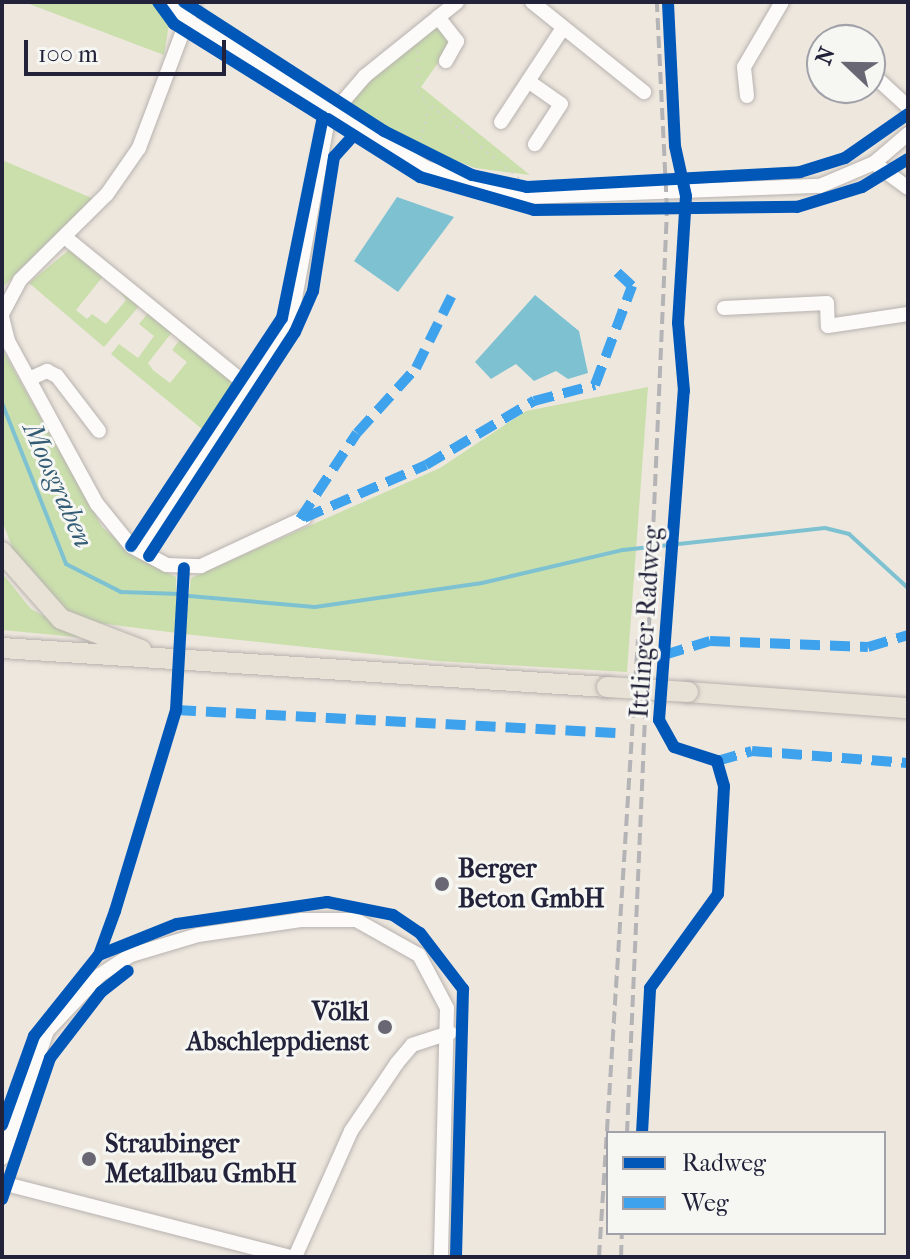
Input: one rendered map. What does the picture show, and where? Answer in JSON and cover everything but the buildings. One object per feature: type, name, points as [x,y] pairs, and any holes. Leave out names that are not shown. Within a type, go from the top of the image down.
[{"type":"highway","points":[[2,552],[61,619],[156,656]]},
{"type":"highway","points":[[2,648],[908,708]]},
{"type":"street","points":[[173,2],[185,19],[426,168],[468,184],[528,197],[666,196],[820,186],[874,163],[908,134]]},
{"type":"street","points":[[194,2],[185,19],[139,148],[66,238],[20,280],[2,315],[29,379],[111,526],[139,550],[166,565],[201,566],[304,518]]},
{"type":"street","points":[[139,550],[248,386],[301,288],[334,110],[412,38],[457,2]]},
{"type":"street","points":[[532,2],[644,92]]},
{"type":"street","points":[[747,96],[744,67],[782,2]]},
{"type":"street","points":[[438,17],[457,41],[446,61]]},
{"type":"street","points":[[501,122],[563,28]]},
{"type":"street","points":[[528,81],[561,104],[535,144]]},
{"type":"street","points":[[886,87],[908,107]]},
{"type":"street","points":[[874,163],[908,188]]},
{"type":"street","points":[[66,238],[248,386]]},
{"type":"street","points":[[724,308],[827,303],[828,326],[908,314]]},
{"type":"street","points":[[29,379],[47,371],[57,376],[99,431]]},
{"type":"street","points":[[2,1158],[28,1070],[70,1001],[131,955],[167,943],[301,920],[356,920],[419,955],[439,987],[450,1033],[441,1257]]},
{"type":"street","points":[[2,1183],[293,1257],[351,1131],[397,1063],[412,1045],[450,1033]]},
{"type":"path","points":[[412,38],[418,90],[429,105],[531,187]]},
{"type":"path","points":[[429,105],[412,145],[431,155]]},
{"type":"path","points":[[500,181],[531,187]]},
{"type":"green space","points":[[24,2],[156,2],[169,24],[164,55]]},
{"type":"green space","points":[[439,21],[454,40],[421,87],[530,175],[475,168],[423,148],[344,102]]},
{"type":"green space","points":[[2,160],[94,199],[2,288]]},
{"type":"green space","points":[[69,250],[104,275],[76,310],[87,319],[92,314],[106,324],[126,300],[114,283],[140,305],[104,347],[29,283]]},
{"type":"green space","points":[[149,312],[173,331],[148,363],[153,370],[170,383],[187,362],[172,350],[181,338],[234,382],[202,429],[111,354],[119,344],[138,358],[154,336],[139,324]]},
{"type":"green space","points":[[2,349],[102,527],[141,560],[176,577],[177,633],[82,621],[54,604],[16,558],[2,520]]},
{"type":"green space","points":[[648,387],[627,672],[437,661],[184,634],[191,578],[440,468],[526,411]]},
{"type":"green space","points":[[2,573],[31,609],[86,638],[2,630]]},
{"type":"water","points":[[397,197],[454,217],[398,292],[354,261]]},
{"type":"water","points":[[535,295],[579,331],[588,373],[568,379],[556,371],[534,381],[516,364],[491,379],[475,362]]},
{"type":"waterway","name":"Moosgraben","points":[[2,403],[66,564],[121,592],[180,594]]},
{"type":"waterway","points":[[189,596],[315,607],[482,583],[623,550],[825,528],[849,534],[908,588]]},
{"type":"railway","points":[[627,1131],[667,210],[657,2]]},
{"type":"railway","points":[[607,1131],[638,639]]},
{"type":"railway","points":[[599,1257],[606,1146]]},
{"type":"railway","points":[[621,1257],[622,1235]]},
{"type":"marked path","points":[[304,518],[426,465],[534,401],[595,385],[632,286],[615,270]]},
{"type":"marked path","points":[[300,519],[357,433],[416,368],[454,291]]},
{"type":"marked path","points":[[664,655],[710,641],[868,647],[908,635]]},
{"type":"marked path","points":[[176,710],[615,733]]},
{"type":"marked path","points":[[717,761],[752,751],[908,763]]},
{"type":"cycle path","points":[[131,546],[282,318],[323,117],[174,24],[158,2]]},
{"type":"cycle path","points":[[184,2],[384,131],[472,175],[527,187],[800,172],[845,158],[908,114]]},
{"type":"cycle path","name":"Ittlinger Radweg","points":[[642,1131],[650,988],[718,894],[724,786],[717,761],[674,747],[659,720],[684,391],[678,323],[686,196],[675,146],[668,2]]},
{"type":"cycle path","points":[[328,119],[420,177],[534,210],[797,207],[862,187],[908,159]]},
{"type":"cycle path","points":[[149,556],[295,332],[313,291],[334,157],[353,136]]},
{"type":"cycle path","points":[[2,1125],[34,1036],[99,955],[115,911],[176,710],[184,568]]},
{"type":"cycle path","points":[[99,955],[177,924],[327,902],[393,915],[420,933],[463,989],[456,1257]]},
{"type":"cycle path","points":[[2,1199],[50,1058],[101,992],[128,971]]},
{"type":"place","name":"Berger Beton GmbH","points":[[442,884]]},
{"type":"place","name":"Völkl Abschleppdienst","points":[[385,1027]]},
{"type":"place","name":"Straubinger Metallbau GmbH","points":[[89,1159]]}]
